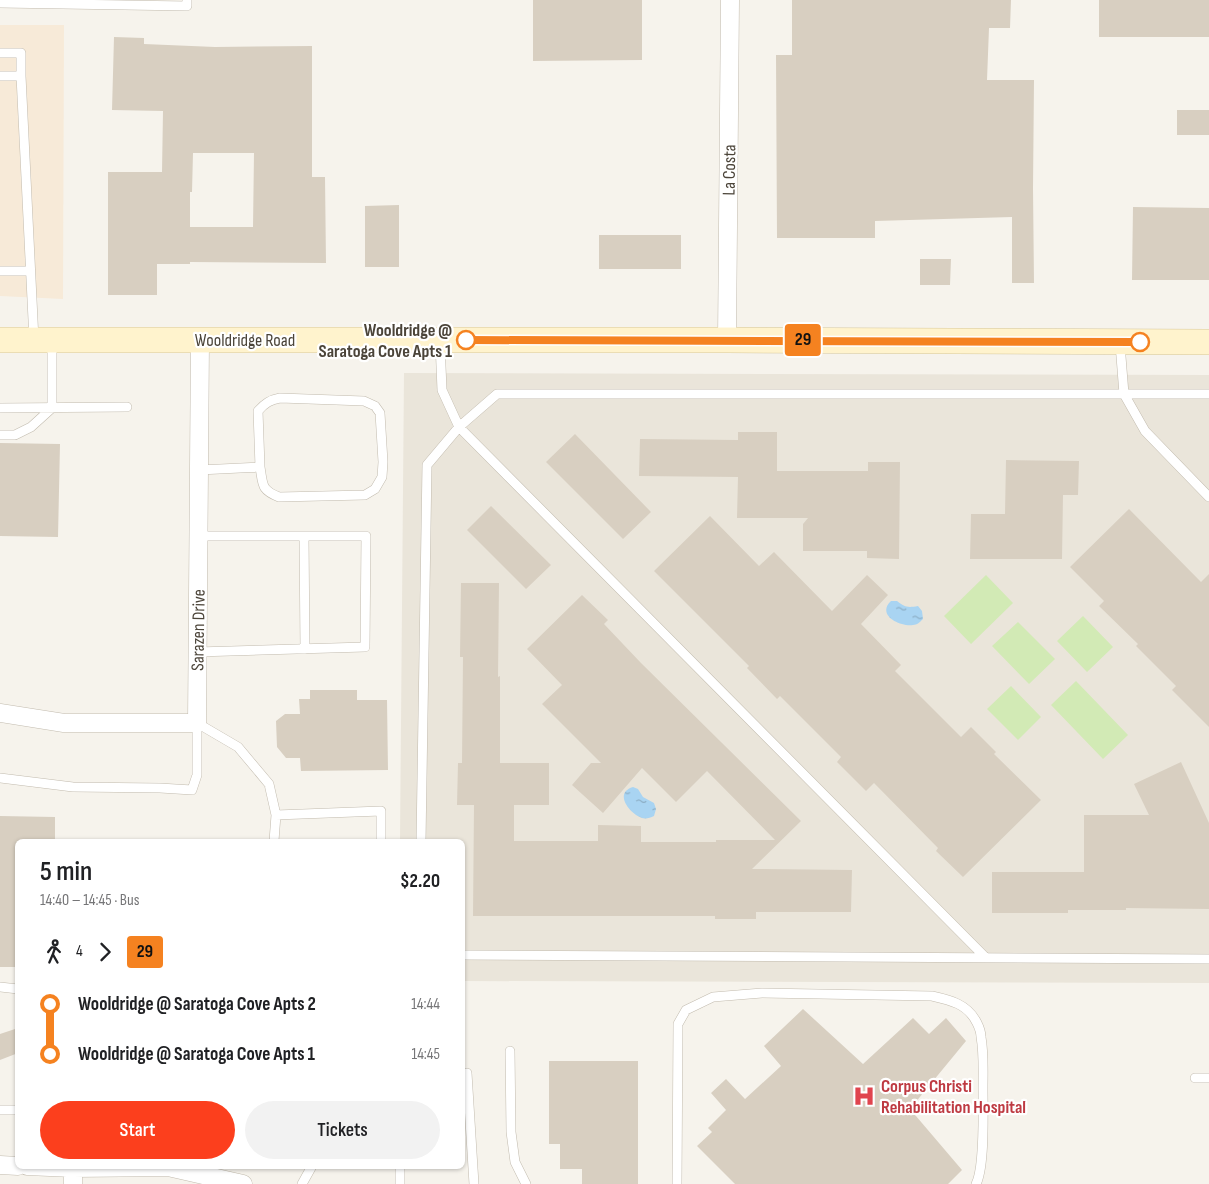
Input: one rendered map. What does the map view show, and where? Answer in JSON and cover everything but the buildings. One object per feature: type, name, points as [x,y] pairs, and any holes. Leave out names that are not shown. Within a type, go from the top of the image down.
[{"type":"main road","name":"Wooldridge Road","points":[[0,340],[1209,342]]},
{"type":"street","name":"La Costa","points":[[727,340],[730,0]]},
{"type":"street","name":"Sarazen Drive","points":[[197,723],[200,340]]},
{"type":"street","points":[[0,713],[64,723],[197,723]]},
{"type":"street","points":[[0,1165],[15,1166]]},
{"type":"street","points":[[47,1169],[73,1173],[149,1169]]},
{"type":"street","points":[[173,1169],[243,1184]]},
{"type":"lane","points":[[0,3],[187,6],[187,0]]},
{"type":"lane","points":[[0,53],[21,53],[30,271],[43,340],[52,408]]},
{"type":"lane","points":[[0,76],[21,76]]},
{"type":"lane","points":[[0,271],[30,271]]},
{"type":"lane","points":[[440,340],[442,390],[459,426],[986,958]]},
{"type":"lane","points":[[1120,341],[1124,394],[1145,431],[1209,497]]},
{"type":"lane","points":[[421,839],[427,464],[459,426],[497,394],[1209,394]]},
{"type":"lane","points":[[272,399],[364,401],[375,406],[380,413],[384,462],[382,477],[375,489],[365,495],[279,497],[268,493],[263,485],[260,467],[258,411],[272,399]]},
{"type":"lane","points":[[0,408],[127,407]]},
{"type":"lane","points":[[0,435],[15,435],[31,428],[52,408]]},
{"type":"lane","points":[[199,470],[260,467]]},
{"type":"lane","points":[[198,536],[366,536],[365,648],[198,652]]},
{"type":"lane","points":[[304,536],[305,649]]},
{"type":"lane","points":[[0,778],[73,787],[192,790],[197,775],[197,723]]},
{"type":"lane","points":[[197,723],[238,747],[269,784],[276,815],[274,839]]},
{"type":"lane","points":[[276,815],[381,811],[381,839]]},
{"type":"lane","points":[[465,955],[1209,960]]},
{"type":"lane","points":[[0,987],[15,990]]},
{"type":"lane","points":[[677,1184],[678,1024],[686,1010],[712,997],[762,994],[932,996],[953,1001],[966,1008],[976,1022],[981,1036],[981,1162],[976,1184]]},
{"type":"lane","points":[[510,1050],[511,1132],[515,1162],[526,1184]]},
{"type":"lane","points":[[467,1073],[474,1184]]},
{"type":"lane","points":[[1195,1078],[1209,1078]]},
{"type":"lane","points":[[0,1110],[15,1110]]},
{"type":"lane","points":[[302,1184],[310,1169]]},
{"type":"lane","points":[[400,1169],[400,1184]]},
{"type":"shaded area","points":[[0,25],[64,25],[63,299],[0,296]]},
{"type":"shaded area","points":[[404,373],[1209,375],[1209,983],[465,981],[465,839],[400,839]]},
{"type":"green space","points":[[986,575],[1013,603],[971,644],[944,616]]},
{"type":"green space","points":[[1083,616],[1113,647],[1087,672],[1057,641]]},
{"type":"green space","points":[[1018,622],[1055,659],[1029,684],[992,646]]},
{"type":"green space","points":[[1076,681],[1128,735],[1103,759],[1051,705]]},
{"type":"green space","points":[[1011,686],[1041,717],[1018,740],[987,709]]},
{"type":"water","points":[[891,601],[897,601],[902,605],[911,607],[918,606],[922,611],[923,619],[914,625],[896,622],[891,619],[886,611]]},
{"type":"water","points":[[633,787],[638,789],[643,797],[654,803],[656,809],[654,816],[642,818],[629,808],[624,794]]},
{"type":"bus line","name":"29","points":[[466,340],[1140,342]]},
{"type":"place","name":"Wooldridge @ Saratoga Cove Apts 1","points":[[466,340]]},
{"type":"place","name":"Corpus Christi Rehabilitation Hospital","points":[[864,1096]]}]
